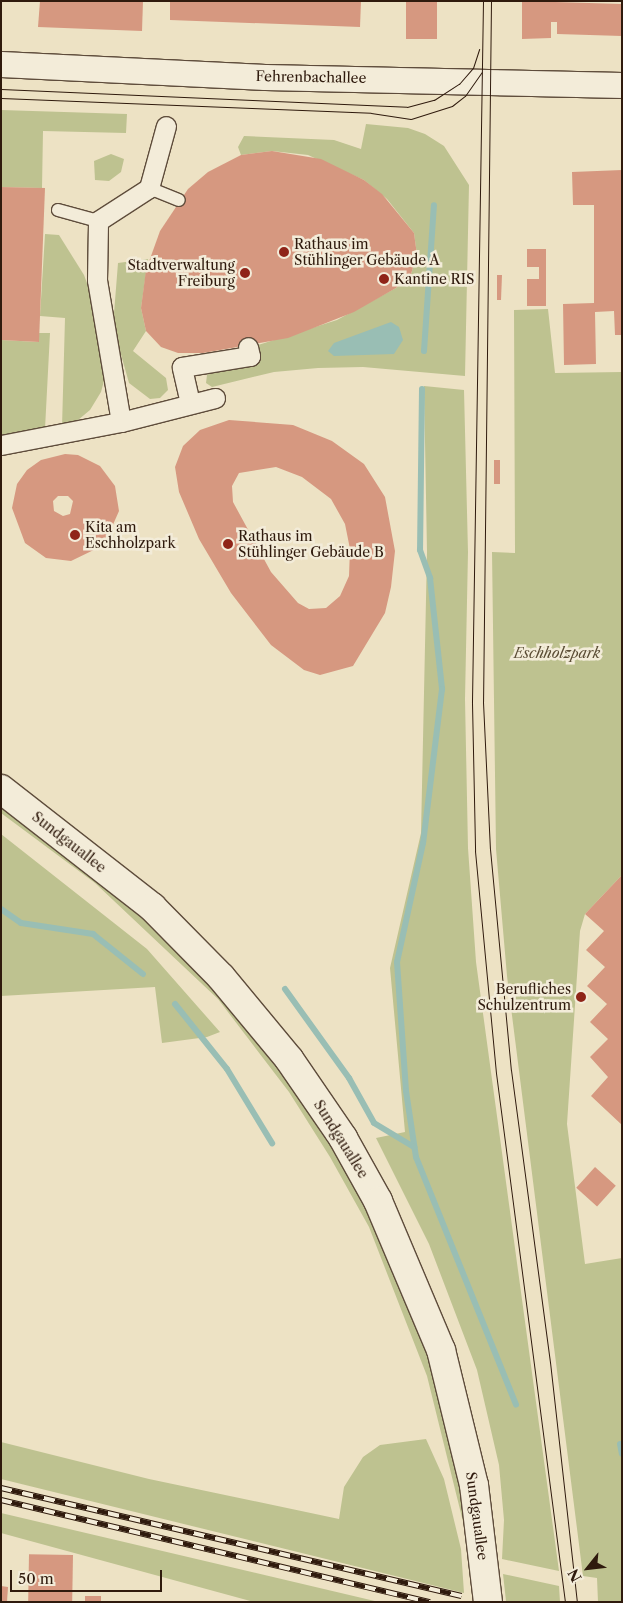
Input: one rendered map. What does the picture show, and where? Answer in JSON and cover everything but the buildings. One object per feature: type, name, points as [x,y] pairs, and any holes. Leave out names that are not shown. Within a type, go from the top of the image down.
[{"type":"street","name":"Fehrenbachallee","points":[[1,64],[265,77],[622,86]]},
{"type":"street","points":[[121,422],[97,280],[98,221],[149,188],[166,126]]},
{"type":"street","points":[[190,403],[182,367],[250,356],[248,347]]},
{"type":"street","points":[[1,445],[121,422],[215,398]]},
{"type":"street","name":"Sundgauallee","points":[[1,789],[152,907],[222,977],[289,1059],[343,1138],[378,1201],[441,1350],[474,1485],[488,1602]]},
{"type":"lane","points":[[149,188],[179,200]]},
{"type":"lane","points":[[58,210],[98,221]]},
{"type":"green space","points":[[1,110],[127,114],[126,133],[43,131],[42,188],[1,187]]},
{"type":"green space","points":[[366,124],[408,128],[425,134],[444,146],[469,185],[465,376],[363,367],[318,368],[274,372],[212,387],[206,383],[207,375],[213,371],[259,363],[255,346],[337,320],[396,288],[411,274],[417,255],[414,233],[387,199],[364,180],[308,155],[272,151],[241,155],[238,147],[244,136],[334,140],[361,149]]},
{"type":"green space","points":[[111,154],[124,159],[121,172],[109,181],[95,180],[94,161]]},
{"type":"green space","points":[[45,234],[59,235],[84,275],[97,310],[105,377],[101,392],[90,410],[78,420],[62,427],[65,318],[40,316]]},
{"type":"green space","points":[[148,259],[141,308],[146,331],[133,351],[166,378],[168,390],[160,398],[150,399],[129,383],[113,326],[118,263]]},
{"type":"green space","name":"Eschholzpark","points":[[548,309],[555,373],[622,372],[622,875],[585,914],[580,931],[567,1124],[585,1264],[622,1258],[622,1602],[598,1602],[597,1578],[583,1576],[507,976],[496,849],[492,552],[515,553],[514,310]]},
{"type":"green space","points":[[39,333],[50,333],[45,429],[1,436],[1,340],[38,342]]},
{"type":"green space","points":[[424,386],[464,390],[468,552],[465,699],[468,848],[476,962],[559,1571],[502,1559],[504,1520],[499,1465],[477,1370],[429,1244],[376,1138],[405,1132],[390,968],[421,833],[427,552]]},
{"type":"green space","points":[[1,800],[127,897],[271,1048],[373,1211],[435,1364],[459,1456],[470,1550],[427,1376],[369,1227],[330,1157],[289,1092],[218,999],[95,883],[1,813]]},
{"type":"green space","points":[[1,834],[147,949],[220,1032],[207,1037],[162,1043],[155,987],[1,996]]},
{"type":"green space","points":[[426,1439],[444,1479],[461,1549],[464,1593],[1,1479],[1,1442],[149,1479],[339,1519],[344,1487],[363,1457],[380,1445]]},
{"type":"green space","points":[[1,1513],[379,1602],[254,1602],[1,1533]]},
{"type":"green space","points":[[503,1574],[559,1586],[560,1602],[506,1601]]},
{"type":"water","points":[[391,322],[399,327],[403,340],[394,354],[334,356],[328,351],[334,343]]},
{"type":"waterway","points":[[424,351],[434,205]]},
{"type":"waterway","points":[[422,389],[420,550],[430,578],[442,689],[423,843],[397,962],[406,1091],[416,1157],[516,1405]]},
{"type":"waterway","points":[[1,909],[21,923],[93,934],[143,974]]},
{"type":"waterway","points":[[285,989],[349,1078],[374,1123],[414,1147]]},
{"type":"waterway","points":[[175,1004],[227,1069],[272,1143]]},
{"type":"waterway","points":[[620,1444],[622,1454]]},
{"type":"tram line","points":[[483,1],[472,703],[475,851],[496,1073],[565,1602]]},
{"type":"tram line","points":[[491,1],[483,702],[490,849],[511,1070],[550,1362],[577,1602]]},
{"type":"tram line","points":[[1,89],[407,107],[434,100],[459,84],[473,68],[479,49]]},
{"type":"tram line","points":[[1,98],[371,113],[411,119],[452,106],[465,96],[482,72]]},
{"type":"railway","points":[[1,1488],[462,1596]]},
{"type":"railway","points":[[1,1500],[430,1602]]},
{"type":"place","name":"Rathaus im Stühlinger Gebäude A","points":[[284,252]]},
{"type":"place","name":"Stadtverwaltung Freiburg","points":[[245,273]]},
{"type":"place","name":"Kantine RIS","points":[[384,279]]},
{"type":"place","name":"Kita am Eschholzpark","points":[[75,535]]},
{"type":"place","name":"Rathaus im Stühlinger Gebäude B","points":[[228,544]]},
{"type":"place","name":"Berufliches Schulzentrum","points":[[581,997]]}]
